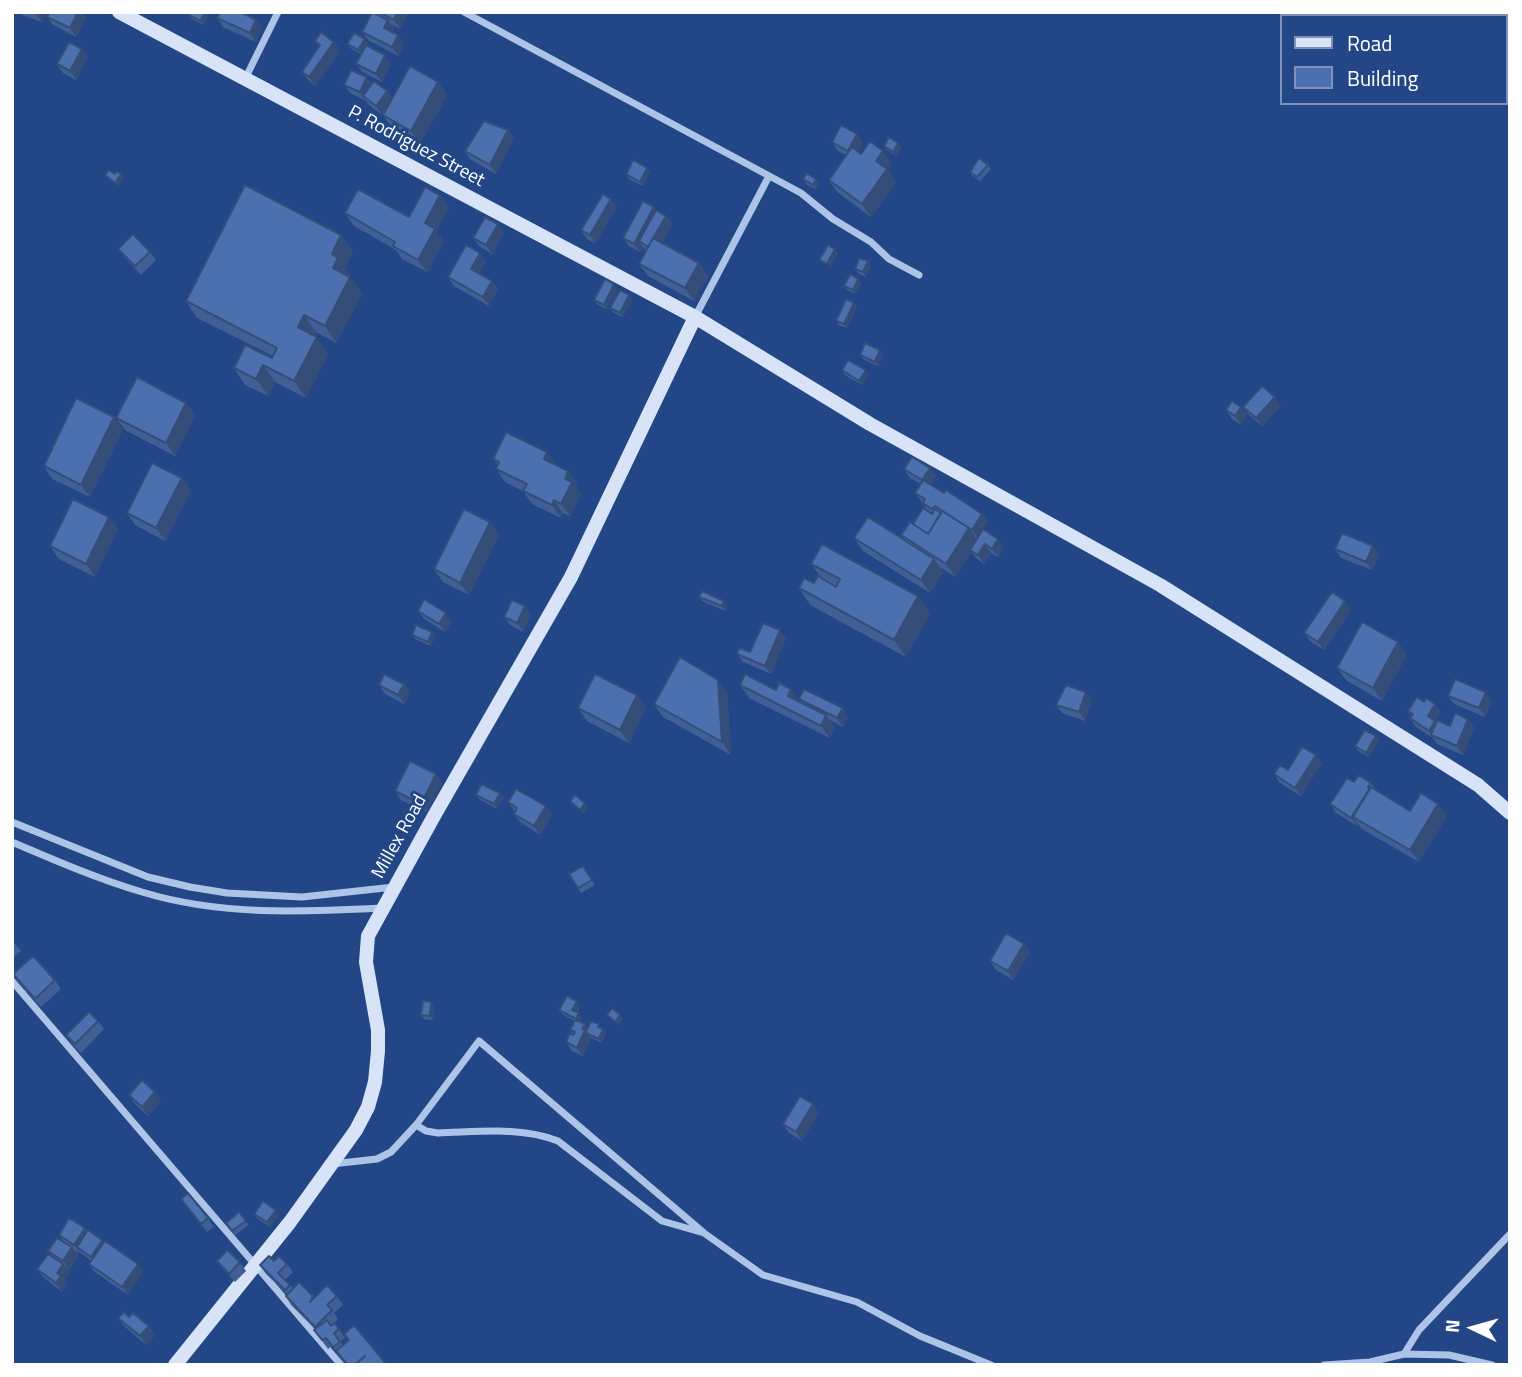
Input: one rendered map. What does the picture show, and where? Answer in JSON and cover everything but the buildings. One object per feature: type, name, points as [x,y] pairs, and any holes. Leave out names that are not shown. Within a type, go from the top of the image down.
[{"type":"street","name":"P. Rodriguez Street","points":[[119,12],[695,317],[870,424],[1160,585],[1478,785],[1510,813]]},
{"type":"street","points":[[244,79],[278,12]]},
{"type":"street","points":[[464,12],[768,178],[801,193],[833,219],[871,242],[889,258],[919,275]]},
{"type":"street","points":[[695,317],[768,178]]},
{"type":"street","name":"Millex Road","points":[[174,1365],[290,1222],[356,1130],[368,1107],[375,1082],[378,1030],[366,961],[368,936],[571,577],[695,317]]},
{"type":"street","points":[[12,822],[148,877],[190,887],[227,893],[302,897],[395,887]]},
{"type":"street","points":[[12,842],[143,893],[187,902],[264,912],[382,908]]},
{"type":"street","points":[[12,981],[341,1365]]},
{"type":"street","points":[[331,1164],[377,1159],[391,1152],[416,1125],[480,1041],[705,1233],[763,1275],[857,1302],[920,1336],[991,1365]]},
{"type":"street","points":[[416,1125],[426,1131],[438,1133],[518,1132],[542,1135],[558,1141],[662,1221],[705,1233]]},
{"type":"street","points":[[1404,1354],[1419,1329],[1510,1234]]},
{"type":"street","points":[[1324,1365],[1370,1362],[1404,1354],[1449,1355],[1492,1365]]}]
